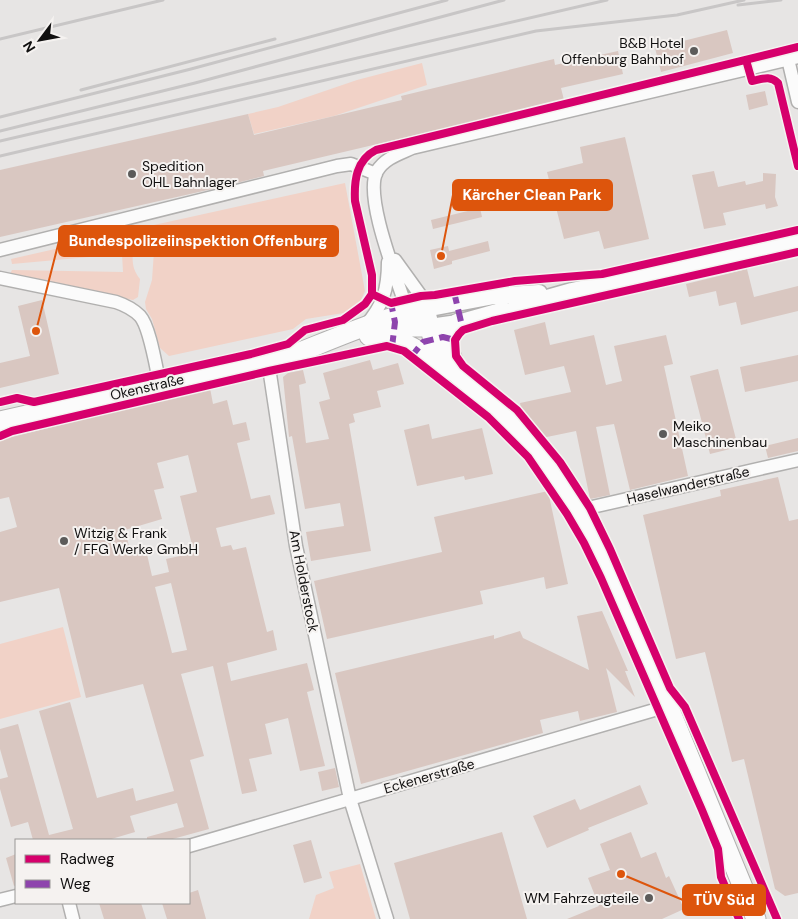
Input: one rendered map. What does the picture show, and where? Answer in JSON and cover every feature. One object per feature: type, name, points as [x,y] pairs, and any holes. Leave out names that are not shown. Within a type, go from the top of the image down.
[{"type":"main road","name":"Okenstraße","points":[[419,319],[458,323],[572,291],[798,242]]},
{"type":"main road","name":"Okenstraße","points":[[0,421],[268,361],[494,296],[572,291]]},
{"type":"main road","points":[[417,350],[419,319]]},
{"type":"main road","points":[[419,319],[446,364],[460,378],[498,408],[541,460],[578,510],[619,586],[756,919]]},
{"type":"main road","points":[[458,323],[448,338],[447,346],[460,378]]},
{"type":"main road","points":[[365,332],[393,340],[417,350],[439,369],[460,378]]},
{"type":"street","points":[[419,319],[388,250],[378,219],[375,202],[376,174],[383,164],[392,157],[412,148],[793,58],[798,102]]},
{"type":"street","points":[[0,250],[338,166],[351,164],[376,174]]},
{"type":"street","points":[[388,250],[421,296],[419,319]]},
{"type":"street","points":[[365,332],[386,293],[388,250]]},
{"type":"street","points":[[0,278],[116,302],[130,307],[141,317],[147,328],[160,384]]},
{"type":"street","name":"Am Holderstock","points":[[268,361],[296,546],[350,799],[387,919]]},
{"type":"street","name":"Haselwanderstraße","points":[[578,510],[798,460]]},
{"type":"street","name":"Eckenerstraße","points":[[190,846],[668,706]]},
{"type":"street","points":[[0,900],[15,896]]},
{"type":"street","points":[[69,904],[73,919]]},
{"type":"shaded area","points":[[422,63],[427,85],[334,116],[254,134],[248,114],[278,107],[357,80]]},
{"type":"shaded area","points":[[345,183],[365,291],[361,300],[350,312],[306,319],[293,329],[169,356],[160,348],[145,302],[152,280],[154,225]]},
{"type":"shaded area","points":[[130,232],[135,237],[133,264],[140,279],[138,297],[133,300],[9,276],[12,270],[123,272],[122,254],[12,264],[11,259]]},
{"type":"shaded area","points":[[63,627],[81,697],[0,719],[0,644]]},
{"type":"shaded area","points":[[360,864],[376,919],[309,919],[316,895],[334,888],[329,872]]},
{"type":"building","name":"B&B Hotel Offenburg Bahnhof","points":[[727,30],[733,53],[661,72],[655,48]]},
{"type":"building","points":[[618,51],[623,74],[561,88],[564,100],[263,171],[264,176],[221,187],[0,237],[0,170],[248,114],[254,135],[402,100],[401,96],[554,59],[555,65]]},
{"type":"building","points":[[765,91],[768,105],[749,110],[746,95]]},
{"type":"building","points":[[625,137],[649,239],[604,249],[599,231],[564,239],[547,172],[583,163],[580,147]]},
{"type":"building","points":[[714,171],[718,187],[745,181],[746,185],[763,181],[763,173],[776,174],[775,197],[778,206],[766,209],[765,204],[723,213],[726,225],[704,229],[692,175]]},
{"type":"building","points":[[480,208],[482,217],[433,229],[431,220]]},
{"type":"building","points":[[488,241],[490,251],[452,261],[452,264],[434,269],[430,250],[448,246],[449,251]]},
{"type":"building","points":[[747,269],[754,297],[798,286],[798,311],[741,325],[736,302],[719,306],[716,291],[689,297],[686,284]]},
{"type":"building","points":[[42,300],[59,374],[0,388],[0,363],[30,356],[18,306]]},
{"type":"building","name":"Meiko Maschinenbau","points":[[545,322],[550,345],[594,335],[606,385],[622,381],[614,346],[666,335],[673,364],[664,366],[688,476],[630,490],[614,424],[596,427],[610,495],[590,499],[576,431],[542,438],[522,414],[520,403],[571,392],[564,366],[525,375],[514,330]]},
{"type":"building","points":[[798,355],[798,381],[745,392],[740,367]]},
{"type":"building","points":[[370,360],[373,370],[398,363],[404,384],[377,391],[381,407],[353,414],[355,422],[349,424],[371,551],[311,561],[306,532],[344,526],[340,503],[305,509],[292,436],[289,437],[283,377],[288,373],[303,370],[306,383],[299,385],[306,443],[329,439],[319,402],[330,399],[323,373]]},
{"type":"building","points":[[718,369],[738,447],[710,454],[690,376]]},
{"type":"building","points":[[210,388],[213,404],[227,400],[233,425],[246,422],[250,440],[237,443],[251,499],[270,495],[275,514],[216,528],[221,547],[231,545],[233,550],[246,547],[267,632],[273,630],[277,650],[227,663],[231,681],[307,663],[314,690],[307,692],[325,766],[300,771],[288,718],[265,724],[272,754],[249,759],[257,791],[242,794],[213,666],[181,674],[204,756],[190,760],[209,829],[173,839],[147,839],[147,837],[184,827],[177,803],[130,816],[135,832],[111,839],[33,839],[28,822],[11,827],[0,789],[0,779],[8,777],[0,749],[0,729],[18,724],[49,835],[73,829],[39,711],[70,702],[97,798],[133,788],[136,801],[174,791],[143,684],[86,698],[59,588],[0,602],[0,532],[17,527],[9,497],[0,499],[0,440]],"holes":[[[188,455],[197,492],[180,496],[194,553],[166,559],[169,572],[152,576],[146,550],[131,554],[125,530],[162,519],[154,490],[164,488],[157,463]],[[171,583],[187,650],[172,653],[155,587]]]},
{"type":"building","points":[[429,424],[432,439],[482,428],[493,474],[465,480],[464,476],[417,486],[404,430]]},
{"type":"building","points":[[798,438],[798,451],[768,458],[765,446]]},
{"type":"building","points":[[778,477],[789,521],[798,519],[798,893],[785,896],[775,889],[744,759],[732,762],[705,652],[676,659],[643,515],[721,496],[720,490]]},
{"type":"building","points":[[548,491],[568,584],[546,589],[544,577],[480,591],[483,604],[327,639],[314,581],[442,552],[434,517]]},
{"type":"building","points":[[602,611],[628,671],[625,671],[635,697],[606,668],[617,712],[580,721],[578,711],[540,720],[543,733],[361,784],[335,673],[494,635],[494,639],[520,631],[523,638],[589,670],[577,616]]},
{"type":"building","points":[[335,768],[339,787],[322,791],[318,772]]},
{"type":"building","points":[[640,785],[648,804],[588,828],[589,830],[547,848],[533,816],[575,799],[580,810]]},
{"type":"building","points":[[502,832],[527,919],[410,919],[394,863]]},
{"type":"building","points":[[631,832],[641,858],[656,852],[666,878],[669,876],[684,909],[662,919],[567,919],[599,906],[588,878],[610,870],[600,844]]},
{"type":"building","points":[[311,840],[322,878],[304,883],[293,845]]},
{"type":"building","points":[[15,854],[14,886],[6,858]]},
{"type":"building","points":[[198,890],[206,919],[167,919],[162,904],[190,904],[190,893]]},
{"type":"building","points":[[99,904],[141,904],[146,919],[104,919]]},
{"type":"railway","points":[[0,39],[163,0]]},
{"type":"railway","points":[[0,117],[191,69],[447,0]]},
{"type":"railway","points":[[0,131],[195,83],[504,0]]},
{"type":"railway","points":[[0,141],[607,0]]},
{"type":"railway","points":[[0,156],[536,31],[677,15],[744,0]]},
{"type":"railway","points":[[738,5],[781,0]]},
{"type":"railway","points":[[81,90],[275,39]]},
{"type":"marked path","points":[[454,292],[463,330]]},
{"type":"marked path","points":[[388,302],[391,303],[395,322],[392,347]]},
{"type":"marked path","points":[[411,357],[423,342],[443,337],[455,340]]},
{"type":"cycle path","points":[[0,402],[17,398],[34,402],[251,354],[288,344],[305,330],[343,320],[365,304],[372,294],[372,275],[355,201],[355,193],[360,165],[369,154],[376,150],[798,47]]},
{"type":"cycle path","points":[[746,60],[752,81],[769,78],[778,83],[798,166]]},
{"type":"cycle path","points":[[372,294],[391,303],[421,296],[515,281],[602,274],[798,230]]},
{"type":"cycle path","points":[[777,919],[685,707],[670,688],[610,549],[590,508],[560,462],[517,410],[463,366],[456,356],[455,340],[463,330],[492,321],[798,252]]},
{"type":"cycle path","points":[[0,436],[12,431],[269,371],[387,346],[404,351],[488,417],[528,457],[567,514],[601,578],[702,810],[718,849],[721,877],[739,919]]},
{"type":"place","name":"B&B Hotel Offenburg Bahnhof","points":[[694,51]]},
{"type":"place","name":"Spedition OHL Bahnlager","points":[[132,174]]},
{"type":"place","name":"Kärcher Clean Park","points":[[441,256]]},
{"type":"place","name":"Bundespolizeiinspektion Offenburg","points":[[36,331]]},
{"type":"place","name":"Meiko Maschinenbau","points":[[663,434]]},
{"type":"place","name":"Witzig & Frank / FFG Werke GmbH","points":[[64,541]]},
{"type":"place","name":"TÜV Süd","points":[[621,874]]},
{"type":"place","name":"WM Fahrzeugteile","points":[[649,898]]}]
